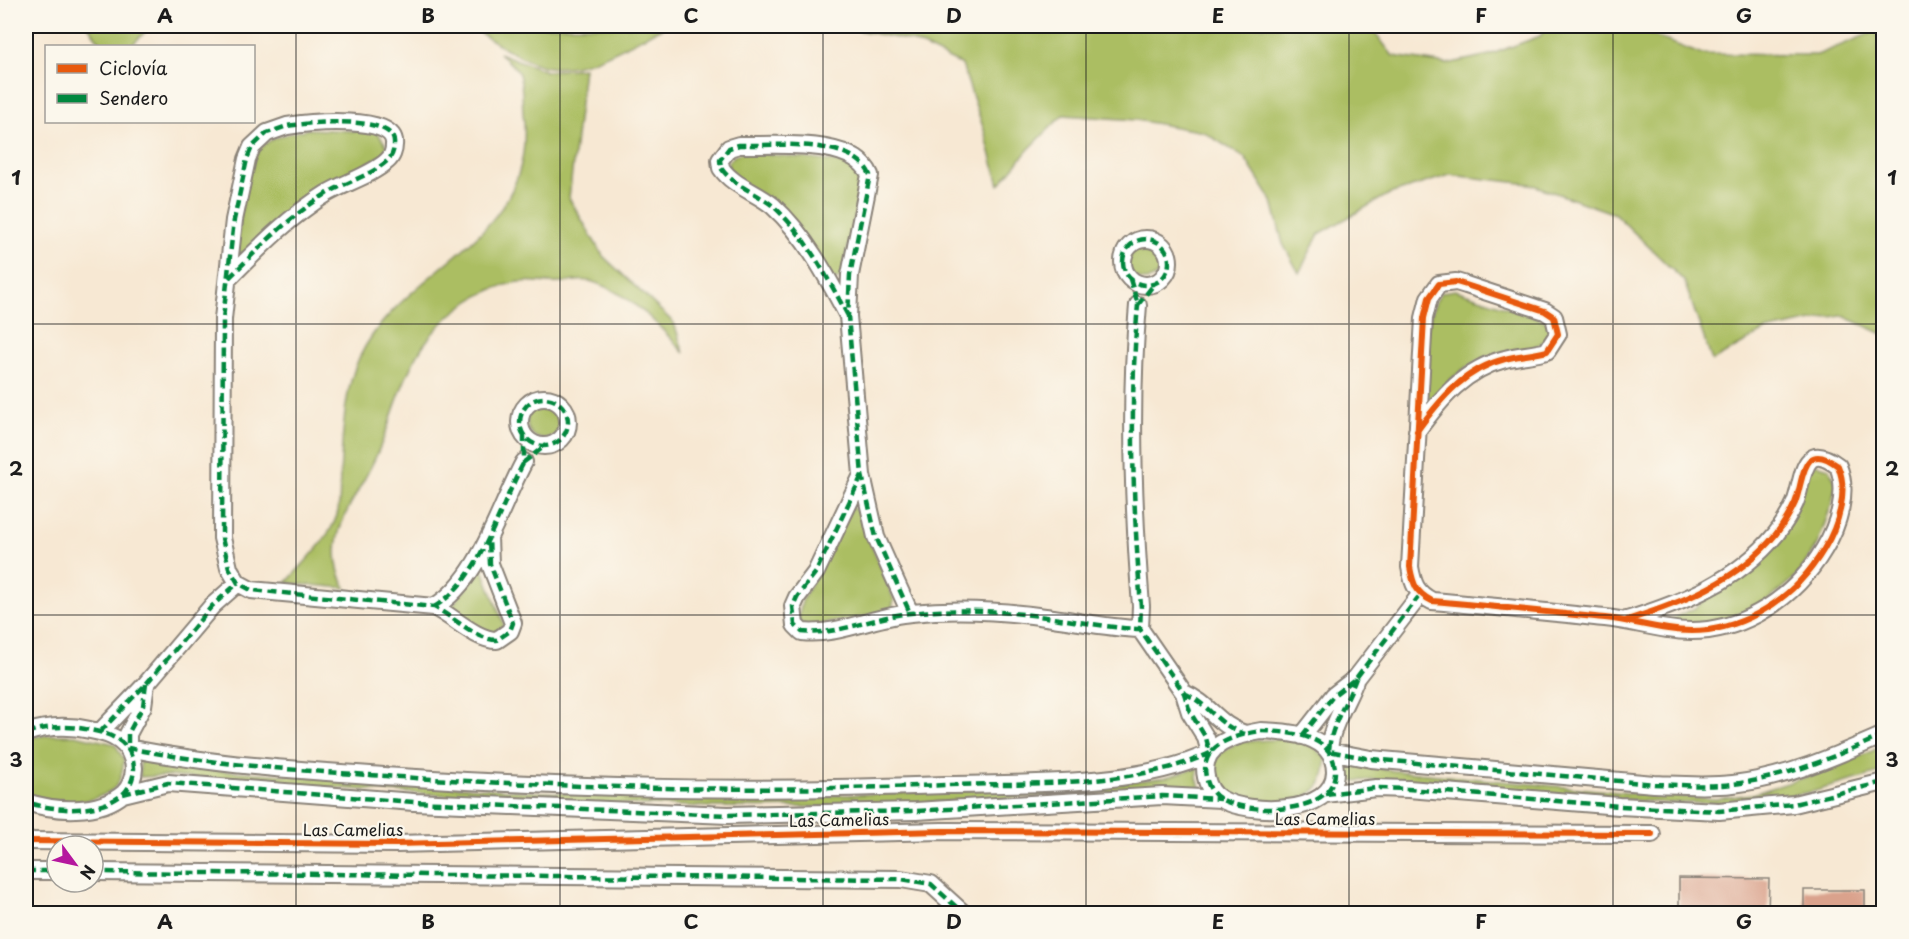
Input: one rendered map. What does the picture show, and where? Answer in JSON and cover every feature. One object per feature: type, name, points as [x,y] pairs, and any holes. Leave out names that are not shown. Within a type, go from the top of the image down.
[{"type":"street","points":[[229,278],[282,226],[304,208],[388,161],[394,146],[394,138],[389,131],[369,123],[302,124],[276,128],[259,139],[246,159],[234,220],[223,319],[222,538],[229,568],[238,583],[251,590],[434,607],[486,640],[497,640],[510,631],[512,616],[490,564],[489,537]]},
{"type":"street","points":[[848,316],[799,235],[783,215],[769,203],[734,182],[721,168],[720,160],[729,148],[739,146],[836,149],[858,158],[866,165],[870,175],[850,275],[848,316],[862,476],[876,537],[910,613]]},
{"type":"street","points":[[1138,305],[1166,273],[1168,258],[1166,250],[1154,240],[1138,240],[1126,250],[1123,265],[1138,305],[1134,343],[1133,464],[1141,606],[1140,629],[1184,693],[1190,712],[1206,738],[1210,753],[1205,772],[1208,783],[1221,799]]},
{"type":"street","points":[[1130,279],[1142,285],[1154,284]]},
{"type":"street","points":[[1417,431],[1446,394],[1473,372],[1506,358],[1547,351],[1558,334],[1554,317],[1545,311],[1456,282],[1439,284],[1429,298],[1424,318],[1417,431],[1410,567],[1413,584],[1420,595],[1432,601],[1627,620],[1668,630],[1696,631],[1719,628],[1769,607],[1801,582],[1829,542],[1841,502],[1843,483],[1838,466],[1823,458],[1815,458],[1806,463],[1802,470],[1796,502],[1787,519],[1765,548],[1744,566],[1695,594],[1661,609],[1627,620]]},
{"type":"street","points":[[434,607],[459,587],[489,537],[524,462],[524,434],[520,418],[528,404],[543,398],[558,402],[567,416],[566,432],[554,443],[546,445],[533,443],[524,434]]},
{"type":"street","points":[[524,462],[546,445]]},
{"type":"street","points":[[862,476],[848,501],[824,558],[793,606],[795,625],[802,632],[822,631],[910,613],[1002,612],[1109,628],[1140,629]]},
{"type":"street","points":[[100,732],[146,684],[212,606],[238,583]]},
{"type":"street","points":[[1302,736],[1334,695],[1356,678],[1420,595]]},
{"type":"street","points":[[1329,751],[1330,738],[1348,703],[1356,678]]},
{"type":"street","points":[[128,748],[128,734],[143,706],[146,684]]},
{"type":"street","points":[[1184,693],[1201,700],[1230,729],[1245,734]]},
{"type":"street","points":[[27,731],[57,727],[100,732],[122,741],[133,759],[134,774],[123,794]]},
{"type":"street","points":[[128,748],[194,761],[516,785],[757,790],[944,786],[1153,773],[1190,763],[1210,753],[1224,740],[1245,734],[1281,732],[1315,740],[1329,751],[1334,761],[1335,775],[1325,794]]},
{"type":"street","points":[[1329,751],[1371,759],[1698,786],[1733,784],[1771,777],[1884,735]]},
{"type":"street","points":[[26,802],[52,808],[74,809],[95,806],[123,794],[168,783],[462,805],[729,815],[916,811],[1162,796],[1221,799],[1257,809],[1279,809],[1298,806],[1325,794],[1376,788],[1719,811],[1794,804],[1884,782]]},
{"type":"street","name":"Las Camelias","points":[[26,841],[396,844],[942,831],[1652,834]]},
{"type":"street","points":[[26,871],[45,871]]},
{"type":"street","points":[[105,872],[901,879],[931,884],[964,914]]},
{"type":"green space","points":[[88,26],[151,26],[132,45],[102,45]]},
{"type":"green space","points":[[469,26],[666,26],[594,60],[579,65],[548,67],[507,50]]},
{"type":"green space","points":[[807,26],[1370,26],[1393,56],[1447,64],[1489,55],[1540,36],[1548,26],[1629,26],[1700,54],[1817,55],[1878,30],[1881,119],[1884,123],[1883,334],[1841,315],[1765,331],[1712,361],[1684,281],[1615,214],[1530,184],[1450,175],[1389,194],[1319,234],[1299,273],[1283,244],[1272,201],[1245,158],[1204,132],[1136,120],[1063,115],[1029,149],[999,185],[985,133],[962,65],[912,41],[843,27]]},
{"type":"green space","points":[[499,53],[546,71],[584,68],[569,198],[603,256],[674,323],[684,353],[655,322],[633,303],[609,288],[592,282],[519,282],[477,296],[453,313],[432,334],[415,359],[403,385],[377,454],[351,503],[338,535],[336,552],[338,570],[346,588],[286,583],[322,542],[337,515],[345,415],[350,386],[359,358],[380,325],[406,298],[464,248],[490,222],[511,192],[523,157],[522,92],[518,72]]},
{"type":"green space","points":[[308,129],[377,132],[387,146],[383,155],[335,181],[246,253],[238,253],[239,228],[247,179],[257,153],[274,139]]},
{"type":"green space","points":[[748,152],[847,163],[857,171],[861,186],[841,278],[835,280],[728,170],[728,162],[736,154]]},
{"type":"green space","points":[[1145,246],[1157,251],[1162,263],[1157,275],[1145,280],[1133,275],[1128,263],[1133,251]]},
{"type":"green space","points":[[1455,290],[1536,317],[1547,322],[1550,331],[1546,339],[1534,347],[1493,354],[1472,364],[1454,376],[1430,402],[1425,400],[1426,344],[1430,316],[1442,292]]},
{"type":"green space","points":[[544,405],[556,410],[561,422],[556,434],[544,439],[532,434],[527,422],[532,410]]},
{"type":"green space","points":[[1816,464],[1829,468],[1836,483],[1832,503],[1818,543],[1798,575],[1769,600],[1719,622],[1667,625],[1671,619],[1695,608],[1756,562],[1807,470]]},
{"type":"green space","points":[[852,507],[858,512],[894,600],[892,608],[883,613],[813,626],[804,625],[798,620],[802,601]]},
{"type":"green space","points":[[482,567],[504,625],[488,637],[449,610]]},
{"type":"green space","points":[[75,735],[115,744],[124,760],[121,776],[115,787],[103,795],[81,801],[58,802],[26,795],[26,742],[32,737]]},
{"type":"green space","points":[[1297,738],[1314,747],[1326,758],[1325,773],[1320,784],[1302,798],[1277,802],[1232,799],[1210,780],[1213,759],[1238,742]]},
{"type":"green space","points":[[1883,746],[1883,772],[1815,791],[1762,801],[1668,803],[1389,780],[1340,781],[1345,768],[1344,760],[1386,770],[1716,799],[1753,794],[1837,767]]},
{"type":"green space","points":[[140,756],[214,770],[538,792],[674,797],[817,796],[1114,784],[1166,777],[1199,767],[1197,778],[1200,787],[1195,790],[1178,788],[947,802],[831,806],[646,805],[441,795],[167,776],[140,777]]},
{"type":"building","points":[[1679,878],[1769,879],[1768,914],[1679,914]]},
{"type":"building","points":[[1804,890],[1865,890],[1865,910],[1804,910]]},
{"type":"marked path","points":[[229,278],[300,212],[326,194],[374,171],[387,161],[394,149],[391,135],[382,128],[349,122],[287,126],[267,133],[252,147],[247,159],[234,220],[223,319],[222,538],[229,568],[238,583],[251,590],[434,607],[473,632],[497,640],[510,631],[513,623],[490,564],[489,537]]},
{"type":"marked path","points":[[848,316],[824,272],[785,217],[766,201],[732,180],[721,168],[720,160],[729,148],[739,145],[792,145],[831,149],[848,154],[861,163],[870,175],[850,275],[848,316],[862,475],[876,537],[910,613]]},
{"type":"marked path","points":[[1146,239],[1162,246],[1169,262],[1162,278],[1146,285],[1130,278],[1123,262],[1130,246],[1146,239]]},
{"type":"marked path","points":[[1130,279],[1138,305],[1154,284]]},
{"type":"marked path","points":[[862,475],[816,572],[793,606],[795,625],[802,632],[843,629],[897,615],[929,611],[1018,614],[1140,629],[1133,418],[1138,305]]},
{"type":"marked path","points":[[544,398],[561,405],[568,422],[561,439],[544,446],[527,439],[520,422],[527,405],[544,398]]},
{"type":"marked path","points":[[524,434],[524,462],[546,445]]},
{"type":"marked path","points":[[434,607],[450,595],[476,561],[524,462]]},
{"type":"marked path","points":[[100,732],[146,684],[212,606],[238,583]]},
{"type":"marked path","points":[[1302,736],[1334,695],[1356,678],[1420,595]]},
{"type":"marked path","points":[[146,684],[143,706],[128,734],[128,748],[230,764],[400,777],[605,787],[741,789],[1046,783],[1116,778],[1150,772],[1182,764],[1210,753],[1206,738],[1190,712],[1184,693],[1140,629]]},
{"type":"marked path","points":[[1356,678],[1336,723],[1329,751],[1371,759],[1694,786],[1733,784],[1772,777],[1829,758],[1884,735]]},
{"type":"marked path","points":[[1184,693],[1201,703],[1227,725],[1245,734]]},
{"type":"marked path","points":[[26,733],[65,727],[82,728],[106,734],[125,746],[134,768],[130,785],[126,791],[102,805],[63,809],[26,802]]},
{"type":"marked path","points":[[1261,731],[1297,734],[1319,743],[1327,750],[1333,759],[1335,772],[1331,786],[1321,797],[1306,804],[1288,808],[1250,808],[1218,797],[1211,790],[1205,766],[1208,756],[1222,743],[1241,735],[1261,731]]},
{"type":"marked path","points":[[1325,794],[1376,788],[1408,789],[1619,806],[1719,811],[1794,804],[1884,782]]},
{"type":"marked path","points":[[123,794],[168,783],[414,802],[728,815],[916,811],[1162,796],[1221,799]]},
{"type":"marked path","points":[[26,871],[45,871]]},
{"type":"marked path","points":[[105,872],[901,879],[931,884],[964,914]]},
{"type":"cycle path","points":[[1417,431],[1426,419],[1435,407],[1466,377],[1505,359],[1547,351],[1558,334],[1554,317],[1545,311],[1456,282],[1439,284],[1429,298],[1424,318],[1410,567],[1414,583],[1422,595],[1432,601],[1613,619],[1692,631],[1715,629],[1737,623],[1758,613],[1795,586],[1811,568],[1834,530],[1840,509],[1842,487],[1838,466],[1826,459],[1817,457],[1811,460],[1806,466],[1795,503],[1786,519],[1776,534],[1744,565],[1688,598],[1627,620]]},
{"type":"cycle path","points":[[26,841],[396,844],[942,831],[1652,834]]}]
